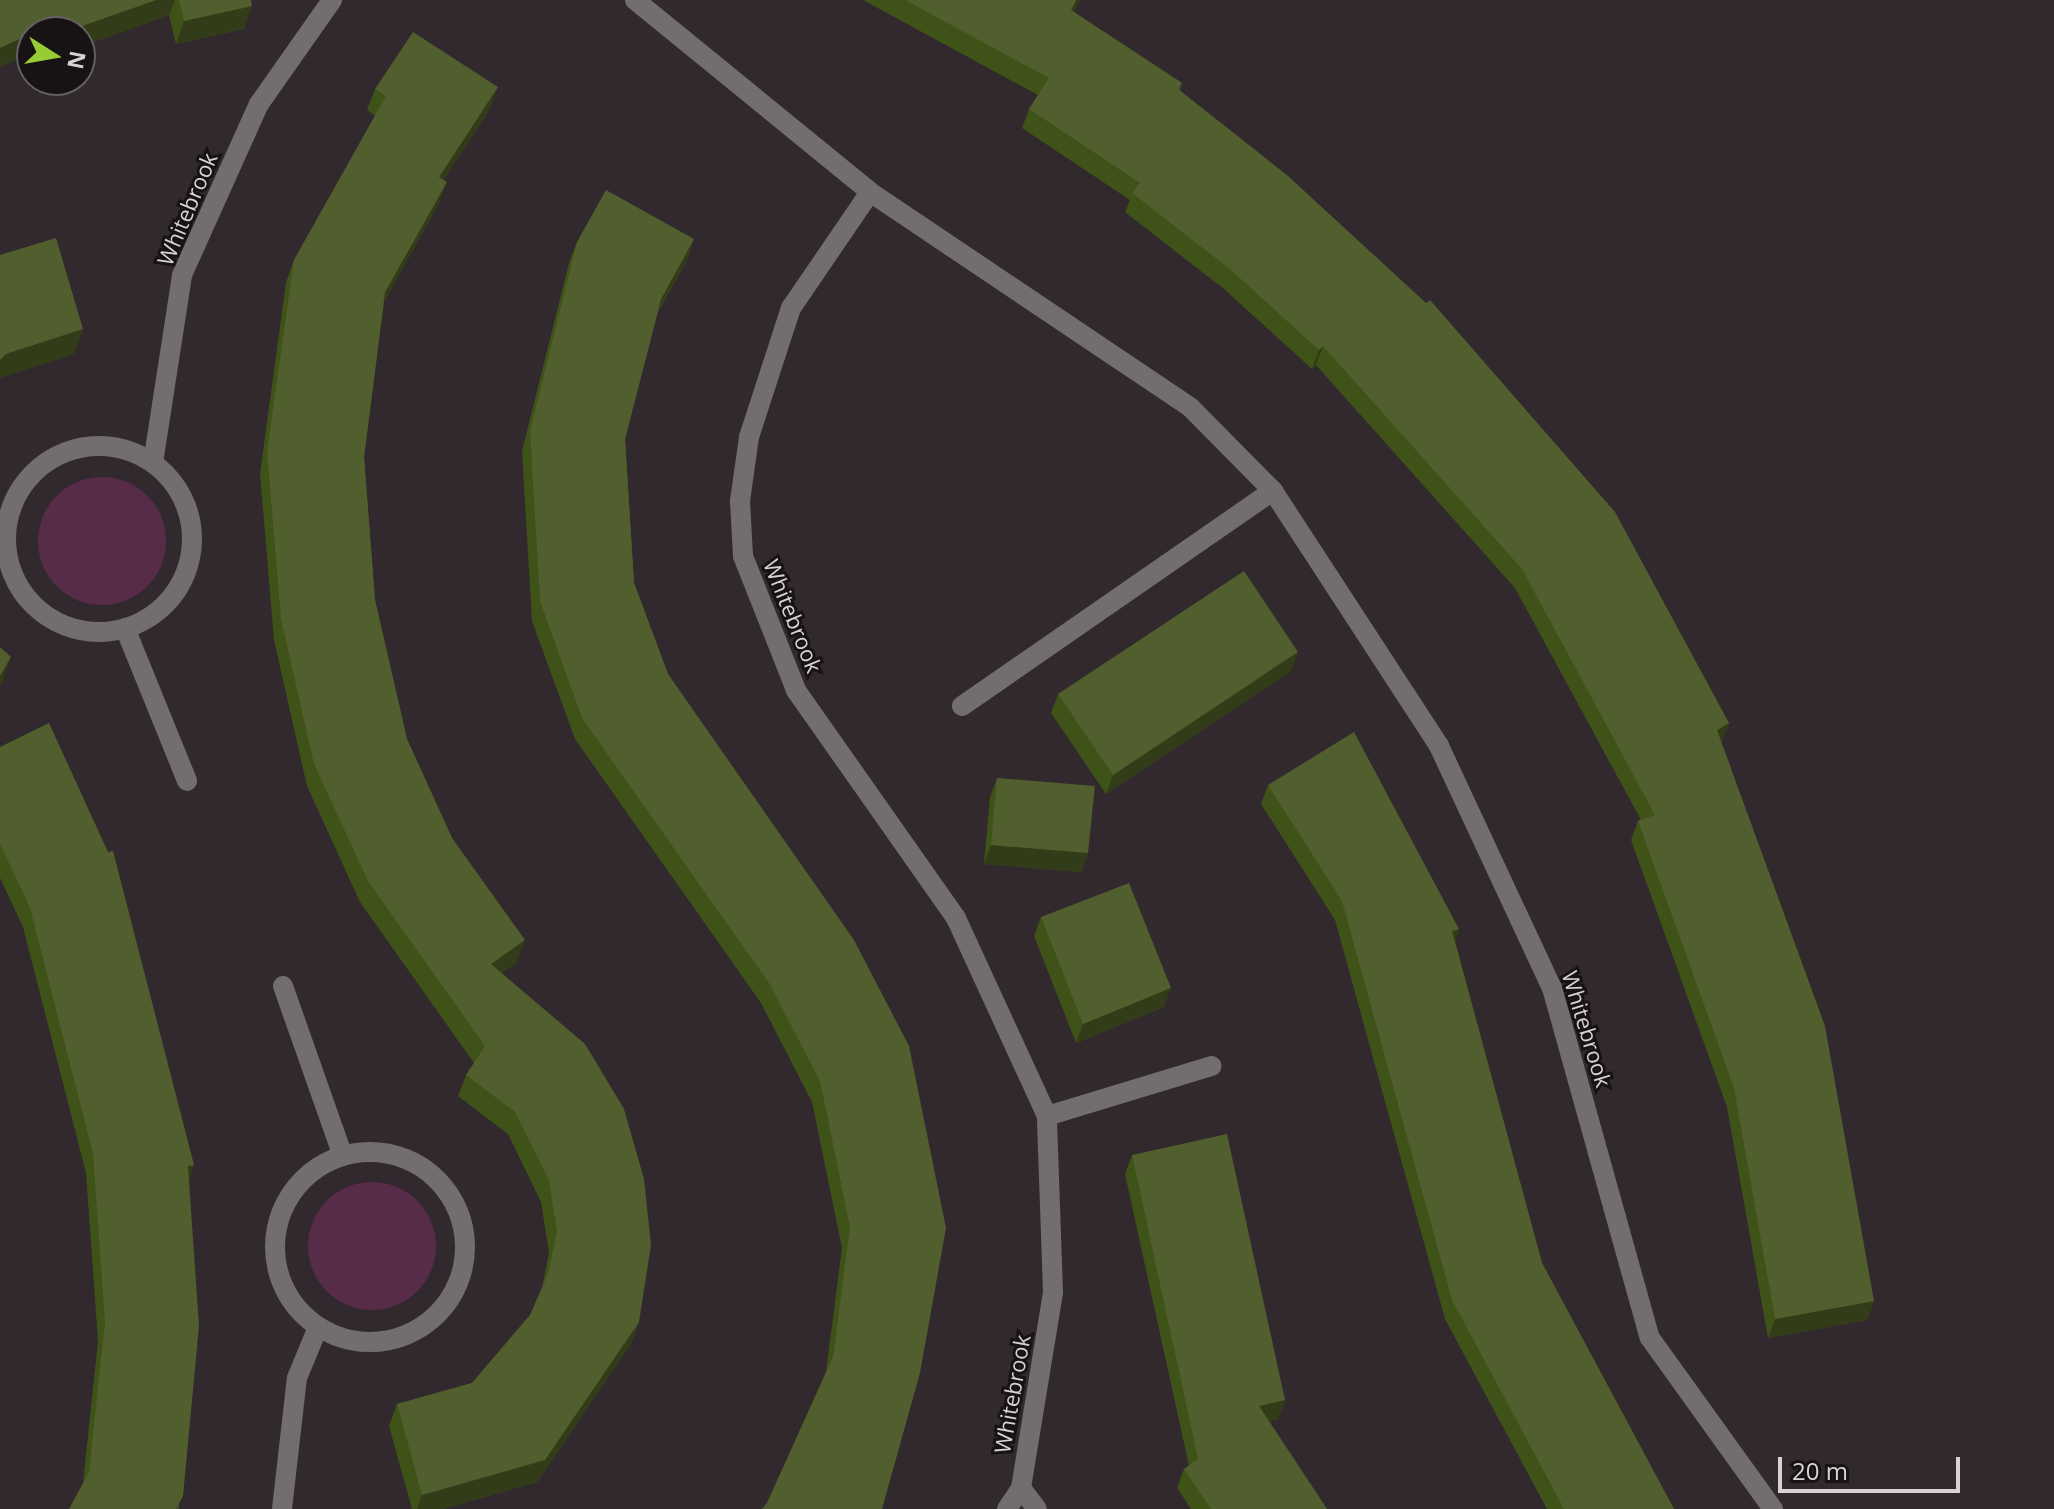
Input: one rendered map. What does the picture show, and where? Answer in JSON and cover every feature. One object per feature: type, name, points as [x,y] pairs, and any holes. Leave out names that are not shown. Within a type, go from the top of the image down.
[{"type":"street","name":"Whitebrook","points":[[153,463],[182,275],[259,104],[332,0]]},
{"type":"street","name":"Whitebrook","points":[[635,0],[870,192],[1190,407],[1273,491],[1439,746],[1552,988],[1650,1338],[1773,1509]]},
{"type":"street","name":"Whitebrook","points":[[870,192],[791,308],[749,437],[740,501],[743,556],[796,690],[956,918],[1047,1116],[1053,1292],[1021,1488],[1007,1509]]},
{"type":"street","points":[[94,445],[125,449],[153,463],[175,483],[188,510],[193,540],[187,569],[174,595],[152,616],[125,628],[94,633],[63,625],[37,609],[17,584],[6,554],[6,523],[17,493],[36,468],[63,452],[94,445]]},
{"type":"street","points":[[962,706],[1273,491]]},
{"type":"street","points":[[125,628],[187,781]]},
{"type":"street","points":[[283,986],[343,1156]]},
{"type":"street","points":[[1047,1116],[1212,1066]]},
{"type":"street","points":[[375,1152],[406,1158],[433,1175],[453,1200],[464,1230],[465,1261],[455,1292],[436,1317],[410,1335],[378,1343],[347,1340],[318,1327],[288,1292],[275,1249],[280,1218],[293,1190],[316,1169],[343,1156],[375,1152]]},
{"type":"street","points":[[282,1509],[297,1378],[318,1327]]},
{"type":"street","name":"Whitebrook","points":[[1021,1488],[1037,1509]]},
{"type":"shaded area","points":[[102,477],[126,482],[147,496],[161,517],[166,541],[161,565],[147,586],[126,600],[102,605],[78,600],[57,586],[43,565],[38,541],[43,517],[57,496],[78,482]]},
{"type":"shaded area","points":[[372,1182],[396,1187],[417,1201],[431,1222],[436,1246],[431,1270],[417,1291],[396,1305],[372,1310],[348,1305],[327,1291],[313,1270],[308,1246],[313,1222],[327,1201],[348,1187]]},
{"type":"building","points":[[0,0],[156,0],[96,21],[96,16],[16,16],[16,40],[0,48]]},
{"type":"building","points":[[179,0],[251,0],[252,6],[184,21]]},
{"type":"building","points":[[905,0],[1076,0],[1071,10],[1182,83],[1178,89],[1288,176],[1426,303],[1430,300],[1615,512],[1729,723],[1717,730],[1825,1026],[1874,1301],[1775,1319],[1734,1088],[1638,821],[1655,815],[1522,569],[1323,346],[1319,350],[1231,270],[1132,193],[1140,183],[1029,109],[1049,78]]},
{"type":"building","points":[[413,32],[498,87],[439,177],[447,182],[385,292],[364,457],[375,600],[407,739],[452,838],[525,940],[491,964],[585,1044],[624,1109],[644,1179],[651,1245],[639,1322],[545,1460],[422,1495],[397,1404],[472,1383],[530,1315],[548,1274],[557,1232],[549,1180],[515,1112],[466,1075],[485,1046],[368,881],[314,764],[281,619],[267,452],[294,260],[386,96],[375,89]]},
{"type":"building","points":[[606,190],[694,239],[661,299],[625,439],[634,583],[668,674],[854,940],[909,1046],[946,1228],[920,1373],[882,1509],[762,1509],[833,1357],[850,1227],[820,1081],[769,983],[582,718],[540,601],[530,431],[577,242]]},
{"type":"building","points":[[56,238],[83,329],[6,354],[0,360],[0,255]]},
{"type":"building","points":[[1244,571],[1298,652],[1113,775],[1058,694]]},
{"type":"building","points":[[0,647],[11,657],[0,676]]},
{"type":"building","points":[[49,723],[108,852],[113,851],[194,1165],[188,1166],[199,1326],[183,1496],[176,1509],[69,1509],[89,1472],[105,1322],[93,1154],[30,908],[0,844],[0,747]]},
{"type":"building","points":[[1354,732],[1459,929],[1452,931],[1542,1263],[1674,1509],[1564,1509],[1452,1300],[1342,901],[1268,785]]},
{"type":"building","points":[[997,778],[1095,786],[1088,853],[991,845]]},
{"type":"building","points":[[1129,883],[1171,988],[1083,1024],[1041,917]]},
{"type":"building","points":[[1227,1134],[1285,1400],[1259,1406],[1327,1509],[1211,1509],[1184,1469],[1198,1459],[1132,1155]]}]
